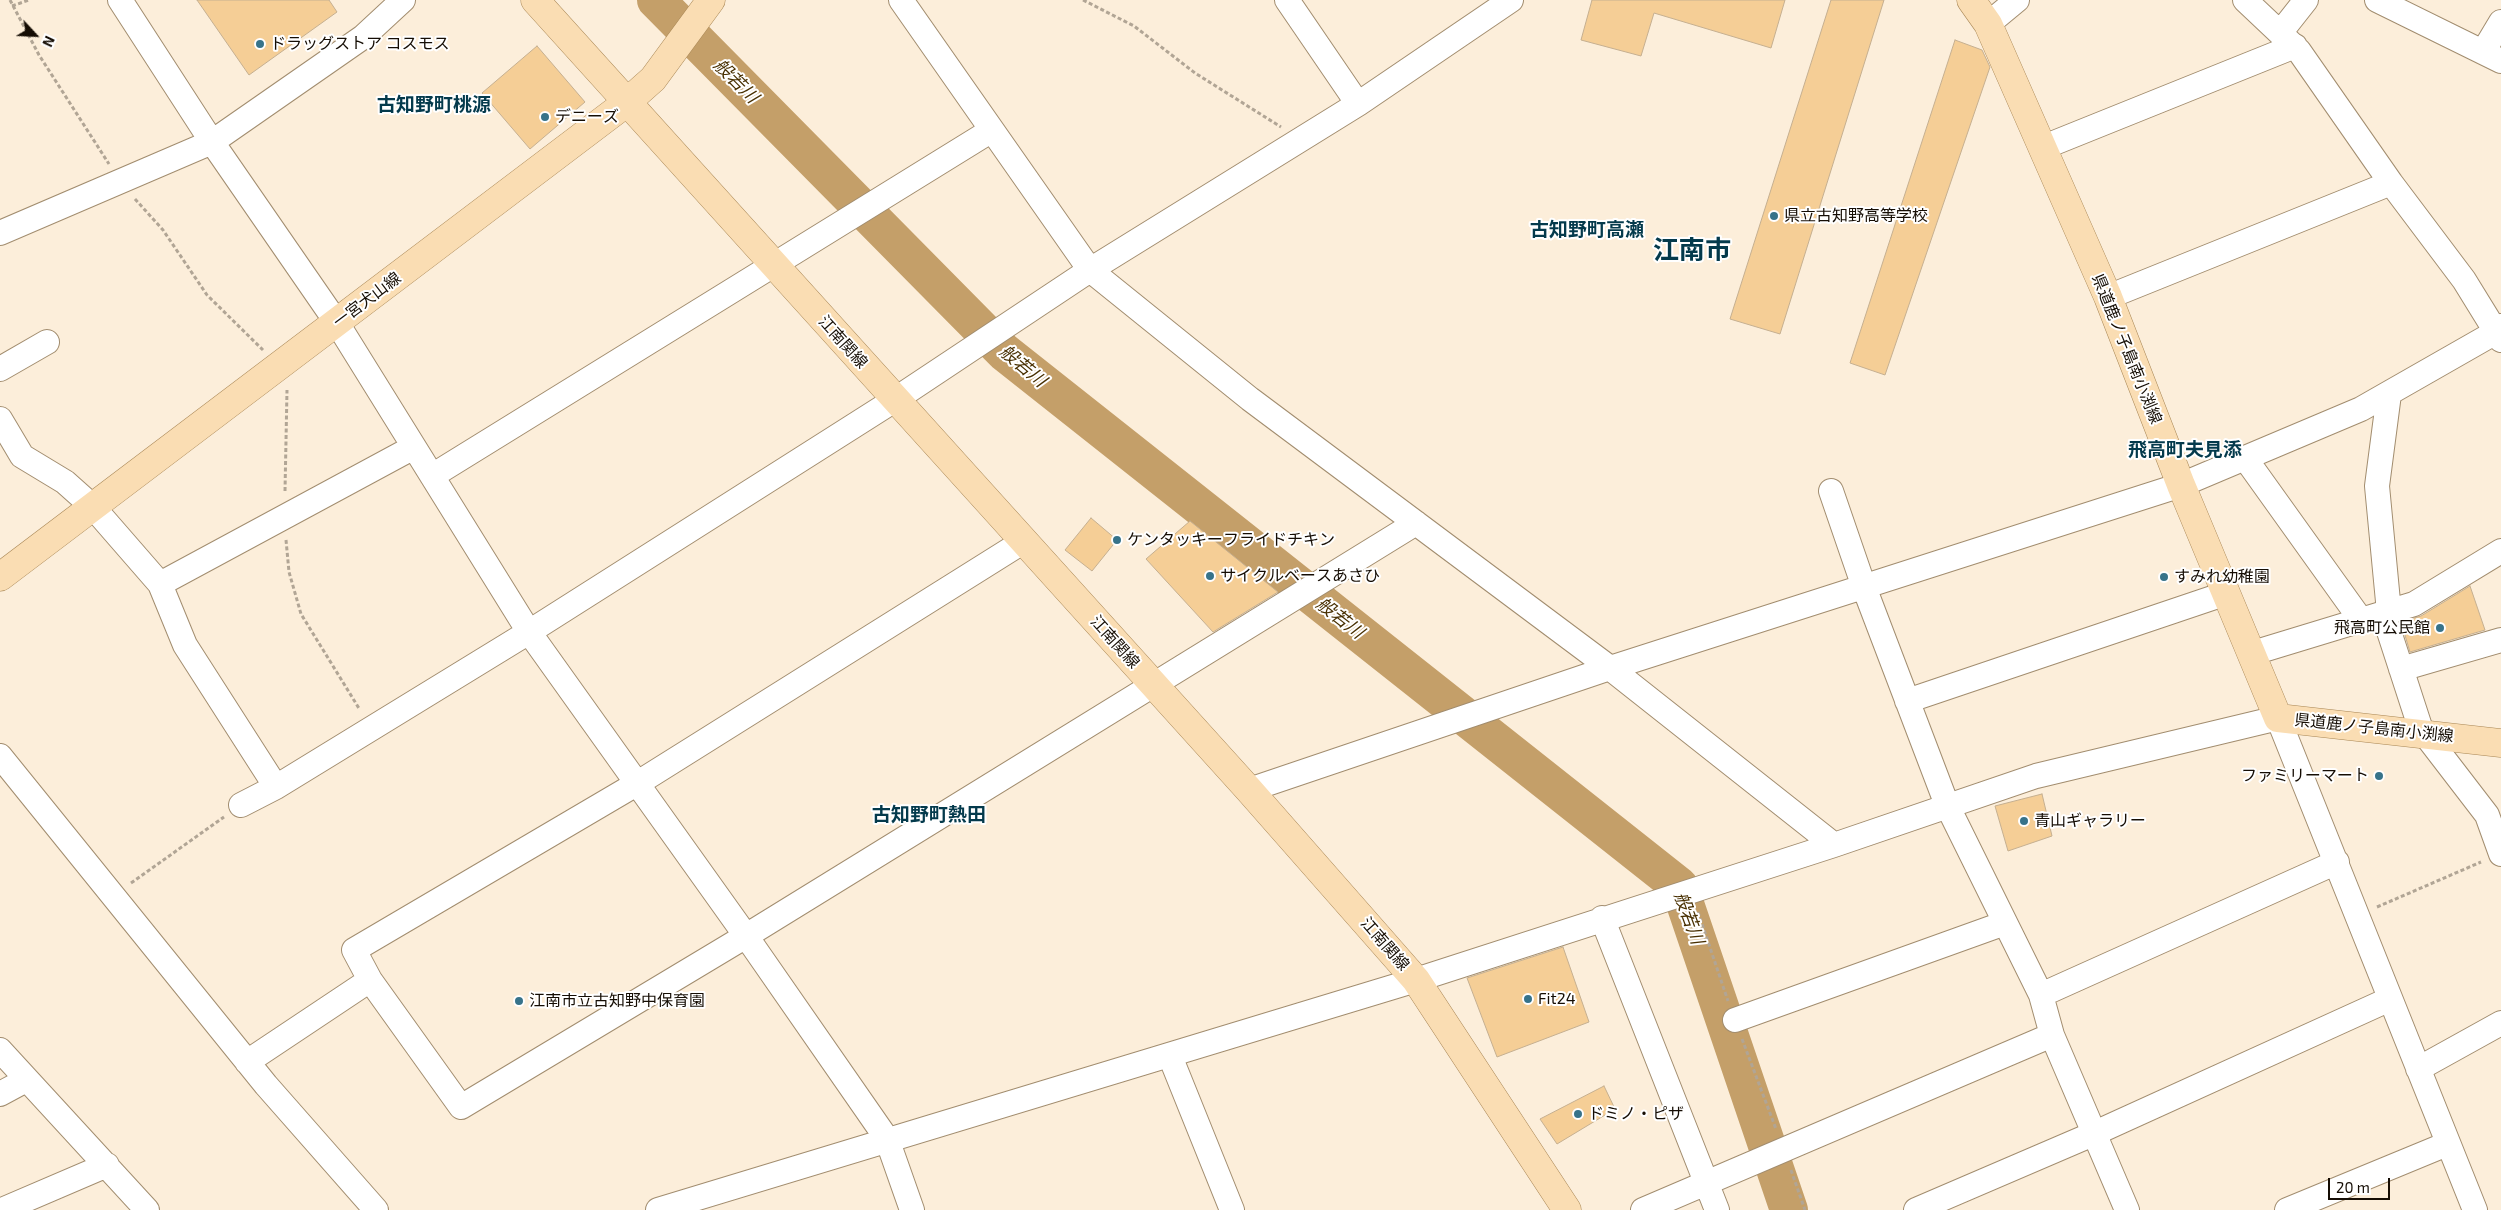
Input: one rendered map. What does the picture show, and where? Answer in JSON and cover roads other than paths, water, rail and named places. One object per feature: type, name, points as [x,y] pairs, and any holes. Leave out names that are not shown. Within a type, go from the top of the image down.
[{"type":"main road","name":"江南関線","points":[[535,0],[1248,790],[1416,980],[1568,1210]]},
{"type":"main road","name":"一宮犬山線","points":[[0,578],[626,103],[653,79],[711,0]]},
{"type":"main road","name":"県道鹿ノ子島南小渕線","points":[[1970,0],[1988,24],[2044,147],[2108,297],[2181,485],[2253,653],[2278,718],[2501,743]]},
{"type":"street","points":[[120,0],[212,142],[337,323],[529,632],[638,782],[887,1139],[912,1210]]},
{"type":"street","points":[[0,233],[212,142],[363,37],[403,0]]},
{"type":"street","points":[[901,0],[1090,270],[1250,399],[1610,668],[1834,845]]},
{"type":"street","points":[[1287,0],[1358,104]]},
{"type":"street","points":[[241,805],[276,787],[529,632],[896,399],[1090,270],[1358,104],[1511,0]]},
{"type":"street","points":[[1988,24],[2017,0]]},
{"type":"street","points":[[1248,790],[1610,668],[2181,485],[2361,409],[2499,333],[2464,280],[2287,40],[2245,0]]},
{"type":"street","points":[[2044,147],[2287,40],[2306,0]]},
{"type":"street","points":[[2377,0],[2492,56],[2501,22]]},
{"type":"street","points":[[432,476],[772,264],[992,130]]},
{"type":"street","points":[[2108,297],[2392,183]]},
{"type":"street","points":[[0,370],[47,342]]},
{"type":"street","points":[[2378,615],[2377,486],[2389,394]]},
{"type":"street","points":[[0,420],[22,456],[65,482],[93,507],[160,584],[185,645],[276,787]]},
{"type":"street","points":[[160,584],[414,447]]},
{"type":"street","points":[[2246,458],[2378,615],[2401,669],[2423,733],[2487,815],[2492,858]]},
{"type":"street","points":[[1832,491],[1864,587],[1947,806],[2041,994],[2052,1035],[2127,1210]]},
{"type":"street","points":[[1024,541],[638,782],[354,950],[370,980],[461,1107],[746,936],[1416,524]]},
{"type":"street","points":[[2253,653],[2414,604],[2501,551]]},
{"type":"street","points":[[1907,701],[2227,592]]},
{"type":"street","points":[[2401,669],[2501,640]]},
{"type":"street","points":[[658,1210],[703,1203],[887,1139],[1170,1056],[1416,980],[1602,918],[1834,845],[2036,776],[2278,718],[2475,1210]]},
{"type":"street","points":[[0,756],[247,1062],[376,1210]]},
{"type":"street","points":[[2041,994],[2337,862]]},
{"type":"street","points":[[1602,918],[1717,1210]]},
{"type":"street","points":[[1735,1020],[2005,923]]},
{"type":"street","points":[[247,1062],[370,980]]},
{"type":"street","points":[[1916,1210],[2093,1134],[2390,998]]},
{"type":"street","points":[[2418,1070],[2501,1023]]},
{"type":"street","points":[[1643,1210],[2052,1035]]},
{"type":"street","points":[[0,1050],[147,1210]]},
{"type":"street","points":[[1170,1056],[1232,1210]]},
{"type":"street","points":[[0,1094],[26,1080]]},
{"type":"street","points":[[2287,1210],[2447,1144]]},
{"type":"street","points":[[2,1210],[107,1165]]},
{"type":"waterway","name":"般若川","points":[[656,0],[1004,352],[1679,886],[1789,1210]]},
{"type":"place","name":"ドラッグストア コスモス","points":[[260,44]]},
{"type":"place","name":"デニーズ","points":[[545,117]]},
{"type":"place","name":"県立古知野高等学校","points":[[1774,216]]},
{"type":"place","name":"ケンタッキーフライドチキン","points":[[1117,540]]},
{"type":"place","name":"サイクルベースあさひ","points":[[1210,576]]},
{"type":"place","name":"すみれ幼稚園","points":[[2164,577]]},
{"type":"place","name":"飛高町公民館","points":[[2440,628]]},
{"type":"place","name":"ファミリーマート","points":[[2379,776]]},
{"type":"place","name":"青山ギャラリー","points":[[2024,821]]},
{"type":"place","name":"Fit24","points":[[1528,999]]},
{"type":"place","name":"江南市立古知野中保育園","points":[[519,1001]]},
{"type":"place","name":"ドミノ・ピザ","points":[[1578,1114]]},
{"type":"district","name":"古知野町桃源","points":[[434,105]]},
{"type":"district","name":"古知野町高瀬","points":[[1587,230]]},
{"type":"district","name":"江南市","points":[[1692,250]]},
{"type":"district","name":"飛高町夫見添","points":[[2185,450]]},
{"type":"district","name":"古知野町熱田","points":[[929,815]]}]
